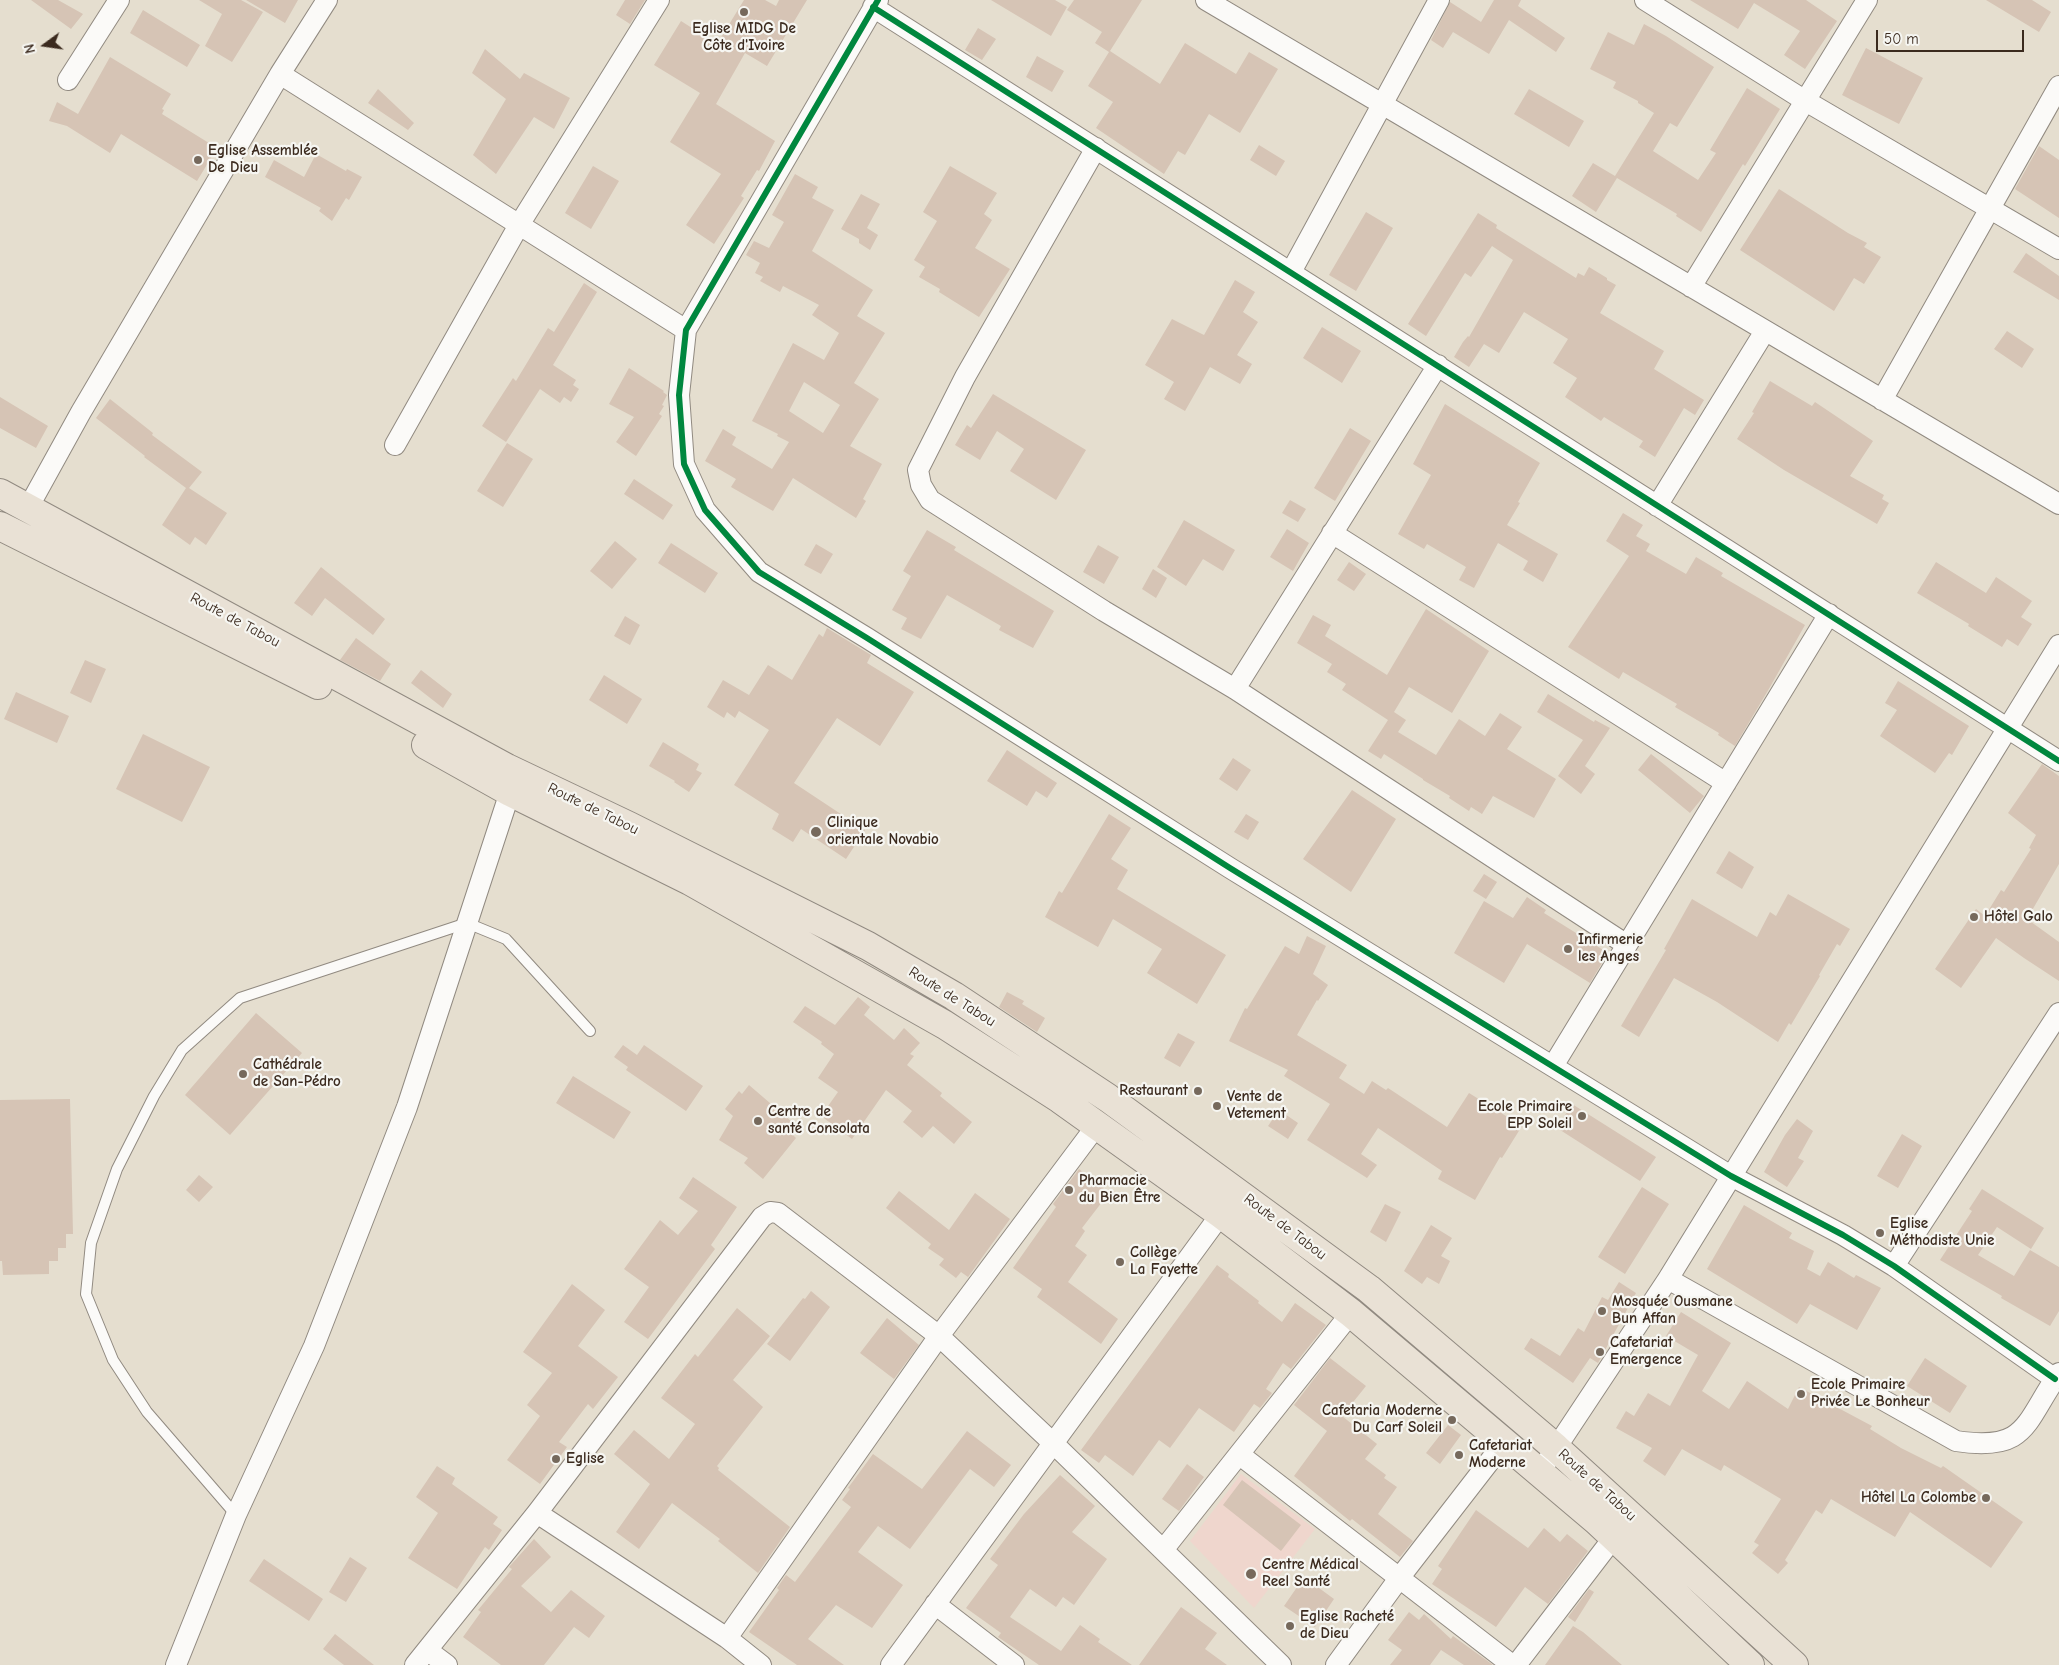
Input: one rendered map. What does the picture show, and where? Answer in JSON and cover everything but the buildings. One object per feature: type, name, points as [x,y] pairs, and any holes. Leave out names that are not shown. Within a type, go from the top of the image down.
[{"type":"main road","name":"Route de Tabou","points":[[0,493],[508,768],[859,941],[954,996],[1108,1098],[1361,1283],[1556,1448],[1794,1665]]},
{"type":"main road","name":"Route de Tabou","points":[[0,526],[323,688],[510,792],[690,881],[945,1024],[1097,1125],[1221,1214],[1351,1313],[1614,1537],[1740,1661]]},
{"type":"street","points":[[68,80],[119,0]]},
{"type":"street","points":[[28,508],[81,412],[280,74],[327,0]]},
{"type":"street","points":[[395,445],[519,225],[659,0]]},
{"type":"street","points":[[1206,0],[2059,504]]},
{"type":"street","points":[[1291,272],[1439,0]]},
{"type":"street","points":[[1645,0],[1804,100],[2059,249]]},
{"type":"street","points":[[1691,287],[1867,0]]},
{"type":"street","points":[[1668,1280],[1956,1441],[1980,1444],[2000,1443],[2016,1436],[2030,1421],[2057,1376],[1894,1266],[1843,1235],[1731,1176],[1221,863],[867,638],[759,572],[705,510],[684,464],[679,395],[686,330],[875,3],[1096,148],[2059,761]]},
{"type":"street","points":[[280,74],[686,330]]},
{"type":"street","points":[[1882,400],[2059,86]]},
{"type":"street","points":[[1096,148],[965,377],[918,470],[921,485],[930,500],[1104,611],[1235,689],[1627,946]]},
{"type":"street","points":[[1657,506],[1765,331]]},
{"type":"street","points":[[1235,689],[1438,366]]},
{"type":"street","points":[[1332,533],[1726,783]]},
{"type":"street","points":[[1553,1066],[1829,614]]},
{"type":"street","points":[[1539,1474],[1668,1280],[2059,645]]},
{"type":"street","points":[[176,1665],[236,1515],[314,1346],[407,1107],[510,792]]},
{"type":"street","points":[[1894,1266],[2059,1013]]},
{"type":"street","points":[[727,1638],[939,1336],[1097,1125]]},
{"type":"street","points":[[447,1665],[421,1657],[537,1513],[762,1217],[770,1212],[778,1213],[939,1336],[1054,1444],[1281,1665]]},
{"type":"street","points":[[891,1665],[1221,1214]]},
{"type":"street","points":[[1163,1550],[1240,1456],[1351,1313]]},
{"type":"street","points":[[1336,1665],[1400,1577],[1503,1444]]},
{"type":"street","points":[[1240,1456],[1514,1665],[1614,1537]]},
{"type":"street","points":[[537,1513],[727,1638],[761,1665]]},
{"type":"street","points":[[935,1604],[1014,1665]]},
{"type":"lane","points":[[236,1515],[147,1412],[112,1360],[86,1294],[91,1243],[117,1169],[154,1096],[182,1050],[240,998],[467,923],[506,939],[590,1031]]},
{"type":"shaded area","name":"Centre Médical Reel Santé","points":[[1241,1474],[1315,1529],[1254,1608],[1190,1541]]},
{"type":"cycle path","points":[[878,0],[686,330],[679,395],[684,464],[705,510],[759,572],[867,638],[1230,868],[1731,1176],[1843,1235],[1894,1266],[2055,1379]]},
{"type":"cycle path","points":[[873,7],[2059,761]]},
{"type":"place","name":"Eglise MIDG De Côte d'Ivoire","points":[[744,12]]},
{"type":"place","name":"Eglise Assemblée De Dieu","points":[[198,160]]},
{"type":"place","name":"Clinique orientale Novabio","points":[[816,832]]},
{"type":"place","name":"Hôtel Galo","points":[[1974,917]]},
{"type":"place","name":"Infirmerie les Anges","points":[[1568,949]]},
{"type":"place","name":"Cathédrale de San-Pédro","points":[[243,1074]]},
{"type":"place","name":"Restaurant","points":[[1198,1091]]},
{"type":"place","name":"Vente de Vetement","points":[[1217,1106]]},
{"type":"place","name":"Ecole Primaire EPP Soleil","points":[[1582,1116]]},
{"type":"place","name":"Centre de santé Consolata","points":[[758,1121]]},
{"type":"place","name":"Pharmacie du Bien Être","points":[[1069,1190]]},
{"type":"place","name":"Eglise Méthodiste Unie","points":[[1880,1233]]},
{"type":"place","name":"Collège La Fayette","points":[[1120,1262]]},
{"type":"place","name":"Mosquée Ousmane Bun Affan","points":[[1602,1311]]},
{"type":"place","name":"Cafetariat Emergence","points":[[1600,1352]]},
{"type":"place","name":"Ecole Primaire Privée Le Bonheur","points":[[1801,1394]]},
{"type":"place","name":"Cafetaria Moderne Du Carf Soleil","points":[[1452,1420]]},
{"type":"place","name":"Cafetariat Moderne","points":[[1459,1455]]},
{"type":"place","name":"Eglise","points":[[556,1459]]},
{"type":"place","name":"Hôtel La Colombe","points":[[1986,1498]]},
{"type":"place","name":"Centre Médical Reel Santé","points":[[1251,1574]]},
{"type":"place","name":"Eglise Racheté de Dieu","points":[[1290,1626]]}]
